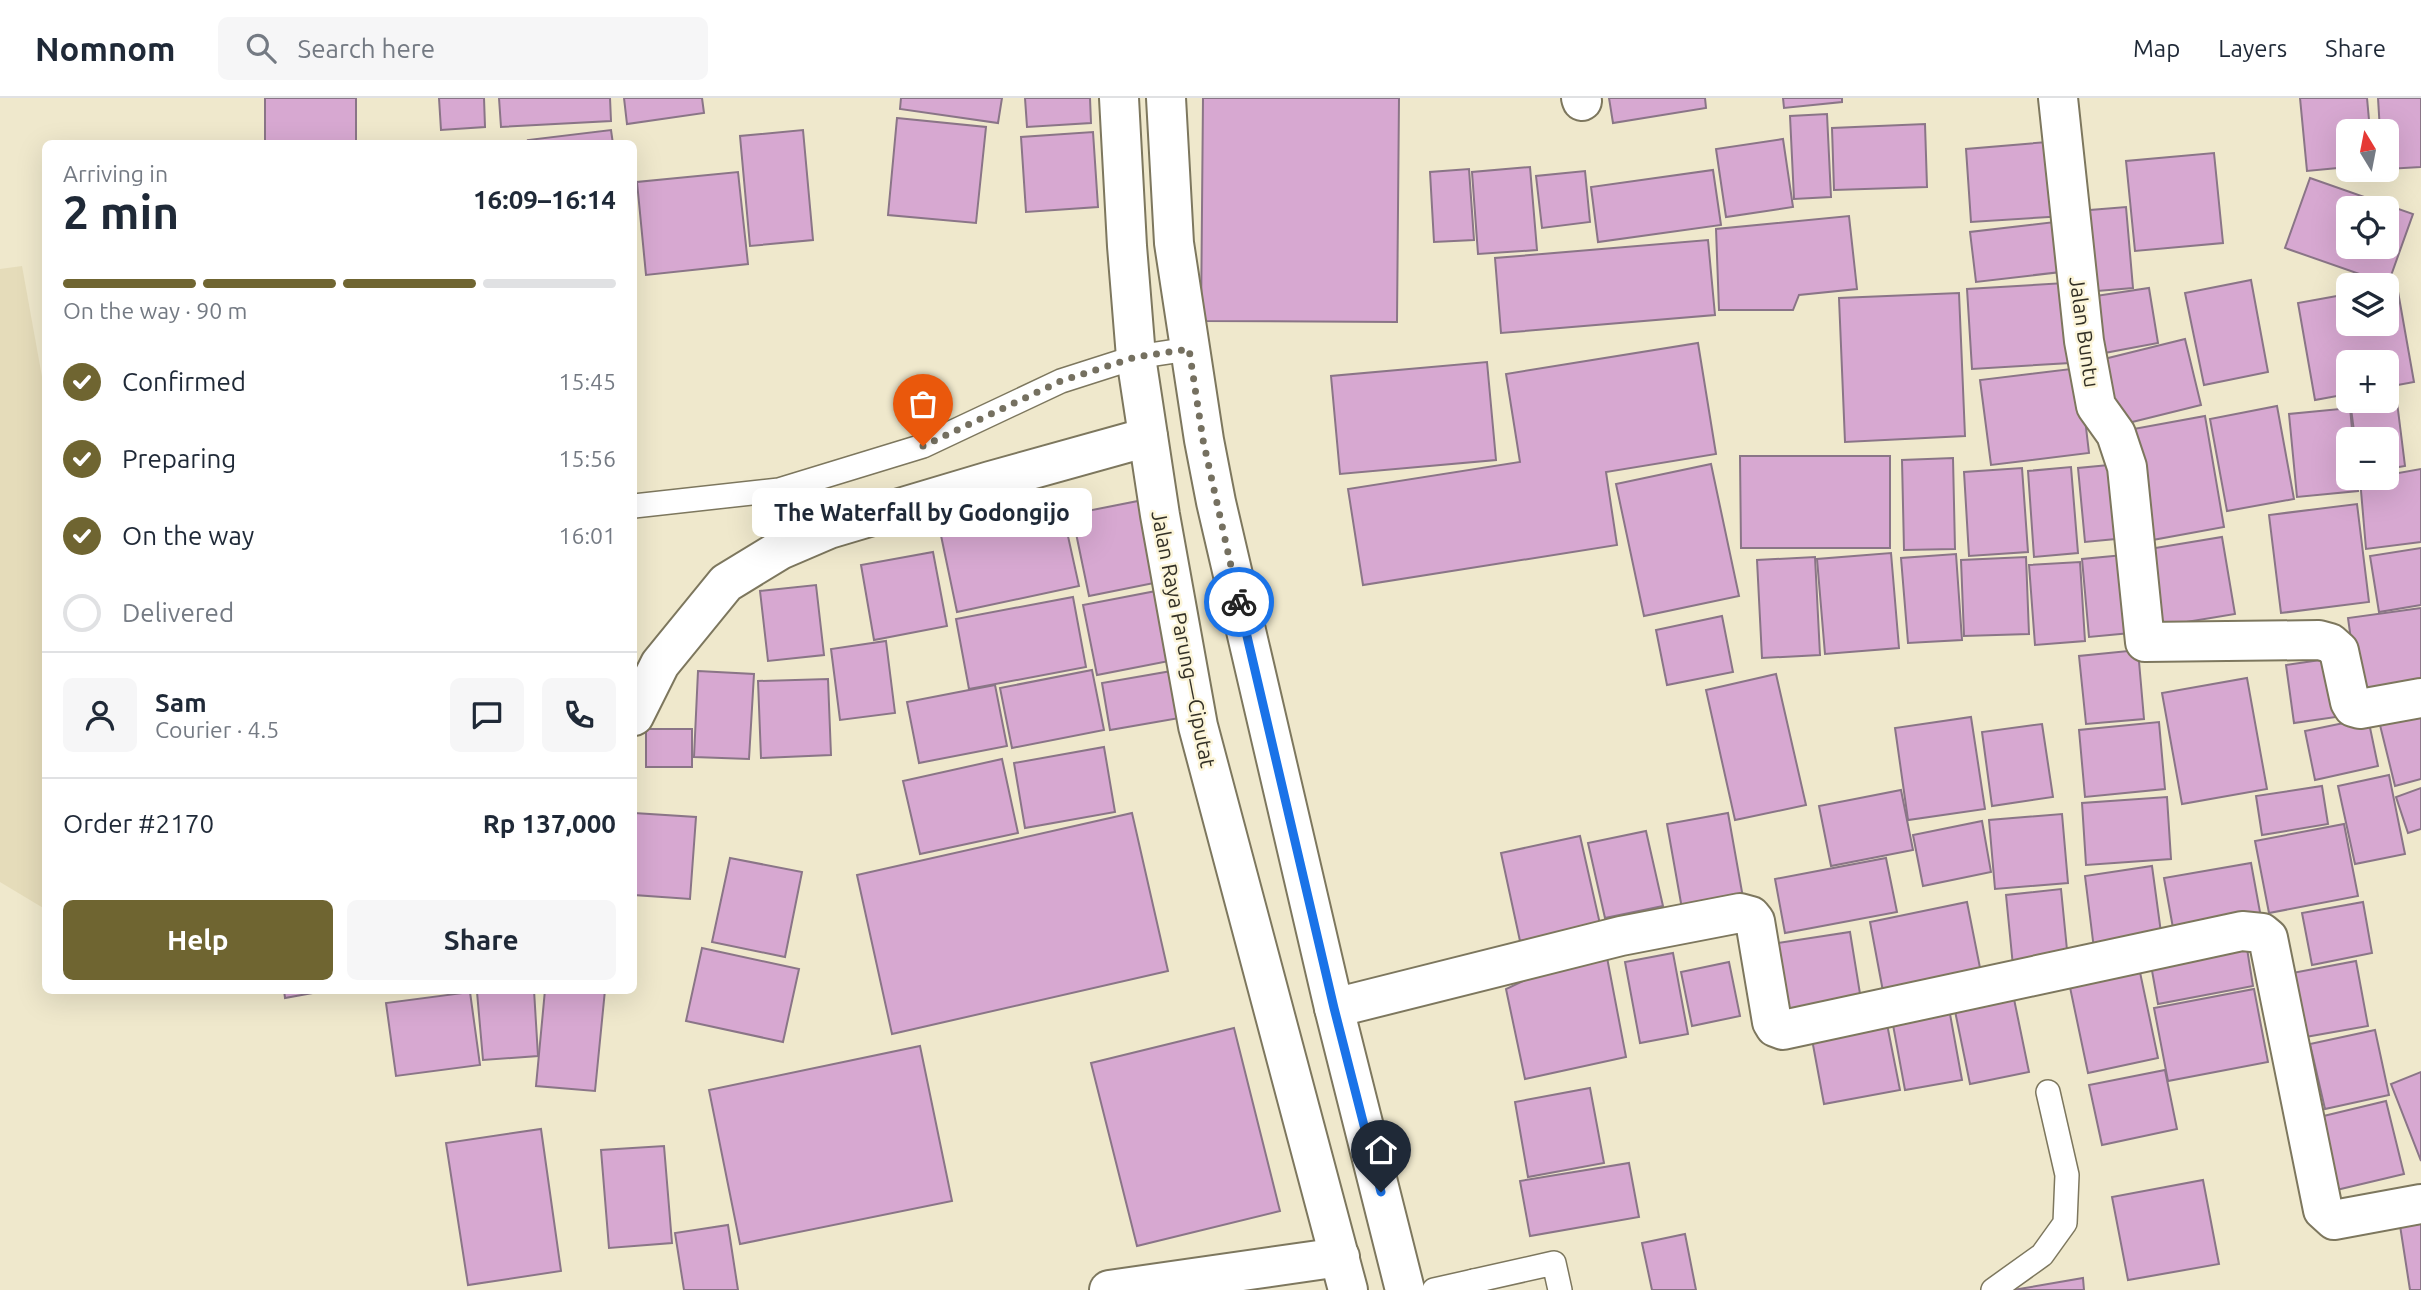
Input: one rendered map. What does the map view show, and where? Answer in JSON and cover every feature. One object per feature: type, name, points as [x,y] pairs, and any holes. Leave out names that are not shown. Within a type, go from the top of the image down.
[{"type":"main road","name":"Jalan Raya Parung—Ciputat","points":[[1119,98],[1136,357],[1160,515],[1198,726],[1344,1273]]},
{"type":"main road","points":[[1166,98],[1174,243],[1189,349],[1216,502],[1334,1008],[1405,1290]]},
{"type":"main road","name":"Jalan Buntu","points":[[2058,98],[2084,341],[2096,406],[2112,427],[2127,467],[2145,642],[2319,640],[2330,643],[2339,651],[2353,707],[2360,709],[2421,698]]},
{"type":"main road","points":[[637,710],[660,664],[726,583],[780,550],[829,529],[1148,438]]},
{"type":"main road","points":[[1334,1008],[1621,936],[1740,913],[1751,916],[1755,921],[1772,1022],[1775,1027],[1783,1030],[2242,931],[2262,933],[2269,938],[2323,1210],[2334,1220],[2421,1204]]},
{"type":"main road","points":[[1109,1290],[1344,1273]]},
{"type":"lane","points":[[637,506],[779,490],[923,446],[1061,381],[1136,357],[1189,349]]},
{"type":"lane","points":[[1993,1290],[2042,1255],[2065,1223],[2067,1175],[2048,1092]]},
{"type":"lane","points":[[1434,1290],[1475,1286],[1554,1263],[1560,1290]]},
{"type":"shaded area","points":[[22,266],[42,377],[42,907],[0,882],[0,269]]},
{"type":"building","points":[[265,98],[356,98],[356,140],[265,140]]},
{"type":"building","points":[[439,98],[484,98],[485,127],[441,130]]},
{"type":"building","points":[[499,98],[610,98],[611,121],[501,127]]},
{"type":"building","points":[[624,98],[702,98],[704,113],[627,124]]},
{"type":"building","points":[[901,98],[1002,98],[998,123],[900,109]]},
{"type":"building","points":[[1025,98],[1090,98],[1091,123],[1027,127]]},
{"type":"building","points":[[1203,98],[1399,98],[1397,322],[1201,321]]},
{"type":"building","points":[[1609,98],[1705,98],[1706,108],[1613,123]]},
{"type":"building","points":[[1783,98],[1842,98],[1842,102],[1784,108]]},
{"type":"building","points":[[2300,98],[2367,98],[2369,119],[2336,119],[2336,168],[2307,171]]},
{"type":"building","points":[[2378,98],[2421,98],[2421,167],[2399,168],[2399,119],[2379,119]]},
{"type":"building","points":[[1827,114],[1831,197],[1794,199],[1790,116]]},
{"type":"building","points":[[897,118],[986,127],[976,223],[888,215]]},
{"type":"building","points":[[1925,124],[1927,187],[1834,190],[1832,128]]},
{"type":"building","points":[[611,130],[612,140],[528,140]]},
{"type":"building","points":[[803,130],[813,240],[750,246],[740,136]]},
{"type":"building","points":[[1093,132],[1098,207],[1026,212],[1021,137]]},
{"type":"building","points":[[1783,139],[1793,207],[1726,217],[1716,149]]},
{"type":"building","points":[[2059,141],[2065,216],[1971,222],[1966,149]]},
{"type":"building","points":[[2214,153],[2223,243],[2135,251],[2126,161]]},
{"type":"building","points":[[1530,167],[1537,250],[1478,254],[1472,172]]},
{"type":"building","points":[[1469,169],[1474,240],[1434,242],[1430,172]]},
{"type":"building","points":[[1713,170],[1721,225],[1598,242],[1591,187]]},
{"type":"building","points":[[1585,171],[1590,222],[1542,228],[1536,176]]},
{"type":"building","points":[[738,172],[748,264],[646,275],[637,182]]},
{"type":"building","points":[[2310,178],[2362,196],[2336,196],[2336,259],[2397,259],[2392,273],[2357,273],[2285,248]]},
{"type":"building","points":[[2126,207],[2133,288],[2085,292],[2078,211]]},
{"type":"building","points":[[2399,209],[2413,214],[2399,253]]},
{"type":"building","points":[[1849,216],[1857,289],[1799,295],[1793,310],[1719,310],[1716,229]]},
{"type":"building","points":[[2063,221],[2069,271],[1976,282],[1970,232]]},
{"type":"building","points":[[1708,240],[1715,315],[1501,333],[1495,258]]},
{"type":"building","points":[[2251,280],[2268,372],[2204,385],[2185,293]]},
{"type":"building","points":[[2065,283],[2070,363],[1972,369],[1967,289]]},
{"type":"building","points":[[2149,288],[2158,343],[2099,354],[2089,297]]},
{"type":"building","points":[[1959,293],[1965,436],[1845,442],[1839,298]]},
{"type":"building","points":[[2336,296],[2336,336],[2399,336],[2399,297],[2414,382],[2399,385],[2399,350],[2336,350],[2336,396],[2315,400],[2298,303]]},
{"type":"building","points":[[2185,339],[2201,405],[2112,427],[2096,361]]},
{"type":"building","points":[[1698,343],[1716,454],[1606,472],[1617,545],[1363,585],[1348,489],[1520,462],[1506,374]]},
{"type":"building","points":[[1487,362],[1496,460],[1340,474],[1331,376]]},
{"type":"building","points":[[2079,368],[2089,453],[1991,465],[1980,380]]},
{"type":"building","points":[[2277,406],[2294,499],[2227,511],[2210,419]]},
{"type":"building","points":[[2336,409],[2336,413],[2350,413],[2352,427],[2336,427],[2336,490],[2358,491],[2297,497],[2289,414]]},
{"type":"building","points":[[2352,413],[2398,413],[2405,466],[2399,467],[2399,427],[2353,427]]},
{"type":"building","points":[[2205,416],[2224,527],[2147,541],[2128,430]]},
{"type":"building","points":[[1740,456],[1890,456],[1890,548],[1741,548]]},
{"type":"building","points":[[1953,458],[1955,549],[1904,550],[1902,460]]},
{"type":"building","points":[[1711,464],[1739,596],[1644,616],[1616,484]]},
{"type":"building","points":[[2119,464],[2126,538],[2085,542],[2078,468]]},
{"type":"building","points":[[2071,467],[2078,553],[2034,557],[2028,471]]},
{"type":"building","points":[[2022,468],[2028,552],[1969,556],[1964,472]]},
{"type":"building","points":[[2421,469],[2421,542],[2366,549],[2361,490],[2399,490],[2399,473]]},
{"type":"building","points":[[1060,500],[1079,586],[957,612],[939,526]]},
{"type":"building","points":[[1143,500],[1159,582],[1089,596],[1072,514]]},
{"type":"building","points":[[2357,504],[2369,602],[2281,613],[2269,515]]},
{"type":"building","points":[[2222,537],[2235,614],[2150,628],[2137,551]]},
{"type":"building","points":[[2421,548],[2421,605],[2379,612],[2370,556]]},
{"type":"building","points":[[933,552],[947,626],[874,640],[861,565]]},
{"type":"building","points":[[1891,553],[1899,648],[1825,654],[1817,559]]},
{"type":"building","points":[[1956,554],[1962,640],[1908,643],[1901,558]]},
{"type":"building","points":[[2134,554],[2141,632],[2089,637],[2082,559]]},
{"type":"building","points":[[1815,557],[1820,655],[1762,658],[1757,560]]},
{"type":"building","points":[[2026,557],[2029,634],[1964,636],[1961,560]]},
{"type":"building","points":[[2080,562],[2085,641],[2035,645],[2029,565]]},
{"type":"building","points":[[816,585],[824,655],[768,661],[760,591]]},
{"type":"building","points":[[1156,591],[1169,661],[1097,675],[1083,605]]},
{"type":"building","points":[[1073,597],[1086,667],[969,689],[956,619]]},
{"type":"building","points":[[2421,608],[2421,690],[2359,698],[2348,618]]},
{"type":"building","points":[[1722,616],[1733,672],[1667,685],[1656,630]]},
{"type":"building","points":[[886,641],[895,713],[840,720],[831,649]]},
{"type":"building","points":[[2138,650],[2144,719],[2086,724],[2079,656]]},
{"type":"building","points":[[2334,658],[2343,716],[2294,723],[2286,665]]},
{"type":"building","points":[[1183,669],[1191,716],[1110,730],[1102,683]]},
{"type":"building","points":[[1092,670],[1104,730],[1012,748],[1000,688]]},
{"type":"building","points":[[698,671],[754,674],[749,759],[694,757]]},
{"type":"building","points":[[1776,674],[1806,805],[1735,820],[1706,690]]},
{"type":"building","points":[[2247,678],[2267,789],[2182,804],[2162,693]]},
{"type":"building","points":[[828,679],[831,755],[761,758],[758,681]]},
{"type":"building","points":[[995,685],[1007,746],[919,763],[907,702]]},
{"type":"building","points":[[2421,711],[2421,779],[2395,786],[2379,721]]},
{"type":"building","points":[[1971,717],[1985,809],[1908,820],[1895,728]]},
{"type":"building","points":[[2368,718],[2378,766],[2315,780],[2305,731]]},
{"type":"building","points":[[2159,722],[2165,789],[2085,797],[2079,730]]},
{"type":"building","points":[[2042,724],[2053,797],[1992,806],[1982,732]]},
{"type":"building","points":[[646,729],[692,729],[692,767],[646,767]]},
{"type":"building","points":[[1104,747],[1115,812],[1025,828],[1014,763]]},
{"type":"building","points":[[1002,759],[1018,833],[920,854],[903,781]]},
{"type":"building","points":[[2389,775],[2405,854],[2355,864],[2338,786]]},
{"type":"building","points":[[2322,786],[2328,824],[2262,835],[2256,796]]},
{"type":"building","points":[[2421,788],[2421,829],[2408,833],[2396,797]]},
{"type":"building","points":[[1901,790],[1913,850],[1831,866],[1819,806]]},
{"type":"building","points":[[2167,797],[2171,859],[2086,865],[2082,803]]},
{"type":"building","points":[[637,813],[696,817],[690,899],[637,895]]},
{"type":"building","points":[[1132,813],[1168,971],[892,1034],[857,875]]},
{"type":"building","points":[[1728,813],[1745,909],[1684,920],[1667,824]]},
{"type":"building","points":[[2062,814],[2068,883],[1995,889],[1989,820]]},
{"type":"building","points":[[1982,821],[1991,872],[1923,886],[1913,835]]},
{"type":"building","points":[[2344,824],[2358,896],[2269,913],[2255,841]]},
{"type":"building","points":[[1646,831],[1663,906],[1605,918],[1588,843]]},
{"type":"building","points":[[1580,836],[1600,924],[1520,941],[1501,853]]},
{"type":"building","points":[[730,858],[802,872],[785,957],[712,942]]},
{"type":"building","points":[[1886,858],[1897,912],[1785,933],[1775,879]]},
{"type":"building","points":[[2251,863],[2262,923],[2175,939],[2164,878]]},
{"type":"building","points":[[2152,866],[2162,940],[2094,949],[2085,876]]},
{"type":"building","points":[[2061,889],[2068,960],[2013,966],[2006,895]]},
{"type":"building","points":[[1967,902],[1983,983],[1885,1002],[1870,922]]},
{"type":"building","points":[[2363,902],[2372,953],[2312,965],[2302,913]]},
{"type":"building","points":[[1850,932],[1862,1006],[1784,1018],[1772,944]]},
{"type":"building","points":[[2245,936],[2253,986],[2158,1004],[2149,954]]},
{"type":"building","points":[[1605,947],[1626,1057],[1525,1079],[1506,989]]},
{"type":"building","points":[[702,948],[799,969],[783,1042],[686,1021]]},
{"type":"building","points":[[1673,953],[1688,1034],[1640,1043],[1625,962]]},
{"type":"building","points":[[2137,958],[2158,1058],[2088,1073],[2067,973]]},
{"type":"building","points":[[2356,961],[2368,1026],[2294,1039],[2282,975]]},
{"type":"building","points":[[1729,962],[1740,1016],[1692,1026],[1681,972]]},
{"type":"building","points":[[2254,989],[2268,1062],[2168,1081],[2154,1008]]},
{"type":"building","points":[[284,994],[307,994],[285,998]]},
{"type":"building","points":[[470,994],[480,1065],[396,1076],[386,1003]]},
{"type":"building","points":[[477,994],[534,994],[538,1056],[483,1060]]},
{"type":"building","points":[[545,994],[605,994],[595,1091],[536,1086]]},
{"type":"building","points":[[2014,999],[2029,1072],[1970,1084],[1955,1011]]},
{"type":"building","points":[[1948,1003],[1962,1080],[1905,1090],[1891,1014]]},
{"type":"building","points":[[1886,1019],[1900,1090],[1824,1104],[1811,1034]]},
{"type":"building","points":[[1234,1028],[1280,1211],[1137,1246],[1091,1063]]},
{"type":"building","points":[[2375,1030],[2389,1095],[2325,1109],[2310,1044]]},
{"type":"building","points":[[920,1046],[952,1201],[740,1244],[709,1090]]},
{"type":"building","points":[[2165,1070],[2177,1129],[2102,1145],[2089,1085]]},
{"type":"building","points":[[2421,1072],[2421,1161],[2391,1084]]},
{"type":"building","points":[[1590,1088],[1604,1163],[1528,1177],[1515,1102]]},
{"type":"building","points":[[2386,1101],[2404,1174],[2328,1192],[2311,1119]]},
{"type":"building","points":[[541,1129],[561,1271],[468,1285],[446,1143]]},
{"type":"building","points":[[664,1146],[672,1243],[609,1248],[601,1150]]},
{"type":"building","points":[[1629,1163],[1639,1217],[1530,1236],[1520,1181]]},
{"type":"building","points":[[2203,1180],[2219,1264],[2128,1280],[2112,1197]]},
{"type":"building","points":[[2421,1216],[2421,1290],[2410,1290],[2399,1219]]},
{"type":"building","points":[[728,1225],[738,1290],[684,1290],[675,1233]]},
{"type":"building","points":[[1685,1234],[1696,1290],[1652,1290],[1642,1243]]},
{"type":"building","points":[[2083,1278],[2084,1290],[2013,1290]]},
{"type":"way so far","points":[[923,446],[1061,381],[1136,357],[1189,349],[1203,440],[1239,602]]},
{"type":"place","name":"The Waterfall by Godongijo","points":[[923,446]]},
{"type":"route","points":[[1239,602],[1334,1008],[1381,1192]]}]
